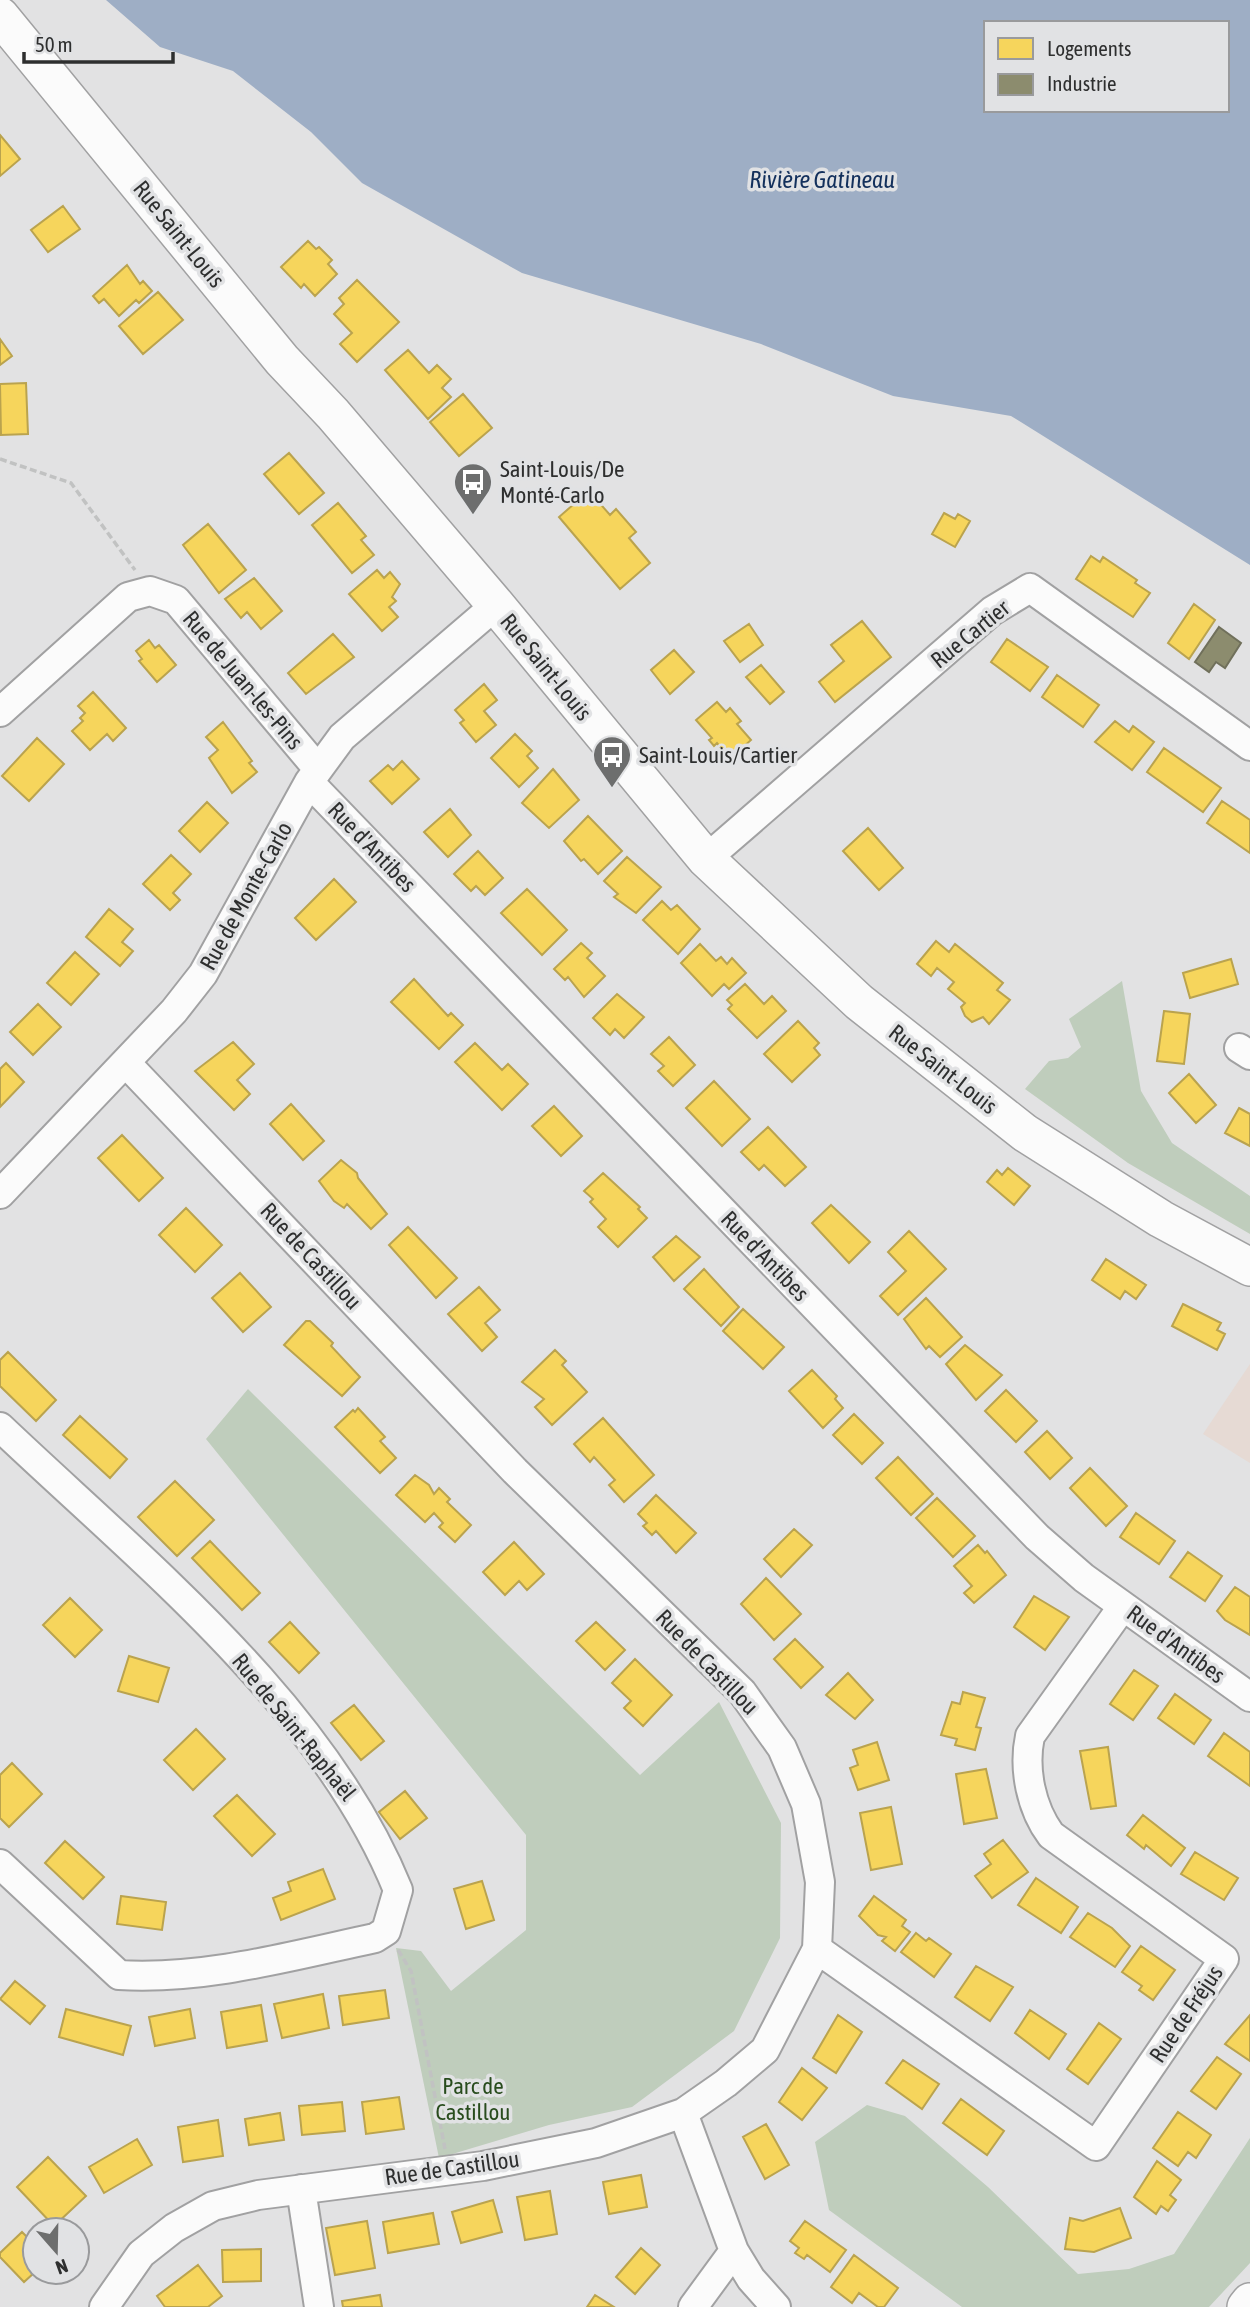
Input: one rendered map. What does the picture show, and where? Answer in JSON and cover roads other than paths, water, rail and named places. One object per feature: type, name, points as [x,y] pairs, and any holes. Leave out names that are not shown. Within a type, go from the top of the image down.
[{"type":"main road","name":"Rue Saint-Louis","points":[[0,16],[282,360],[332,414],[496,605],[706,859],[859,1002],[1025,1133],[1161,1219],[1250,1267]]},
{"type":"main road","points":[[1246,2307],[1250,2302]]},
{"type":"street","name":"Rue Cartier","points":[[706,859],[992,611],[1030,587],[1250,746]]},
{"type":"street","name":"Rue de Juan-les-Pins","points":[[0,712],[128,597],[150,591],[176,600],[313,775]]},
{"type":"street","name":"Rue de Monte-Carlo","points":[[0,1194],[174,1011],[203,974],[313,775],[356,722],[496,605]]},
{"type":"street","name":"Rue d'Antibes","points":[[313,775],[1037,1537],[1084,1578],[1250,1697]]},
{"type":"street","name":"Rue de Castillou","points":[[103,2307],[141,2255],[174,2228],[214,2206],[258,2195],[449,2170],[596,2143],[683,2113],[726,2083],[765,2050],[817,1949],[820,1882],[806,1804],[782,1748],[742,1692],[515,1471],[126,1063]]},
{"type":"street","name":"Rue de Saint-Raphaël","points":[[0,1427],[204,1620],[259,1678],[337,1775],[363,1813],[398,1889],[386,1931],[375,1938],[229,1969],[170,1975],[119,1975],[0,1864]]},
{"type":"street","name":"Rue de Fréjus","points":[[817,1949],[1096,2146],[1224,1959],[1058,1840],[1041,1821],[1034,1807],[1027,1752],[1030,1736],[1123,1606]]},
{"type":"street","points":[[683,2113],[734,2250],[751,2279],[776,2307]]},
{"type":"street","points":[[301,2189],[319,2307]]},
{"type":"street","points":[[693,2307],[734,2250]]},
{"type":"water","name":"Rivière Gatineau","points":[[106,0],[1250,0],[1250,565],[1011,416],[893,396],[761,344],[522,273],[362,183],[311,132],[233,71],[160,47]]},
{"type":"place","name":"Saint-Louis/De Monté-Carlo","points":[[473,516]]},
{"type":"place","name":"Saint-Louis/Cartier","points":[[612,789]]},
{"type":"park label","name":"Parc de Castillou","points":[[473,2099]]}]
